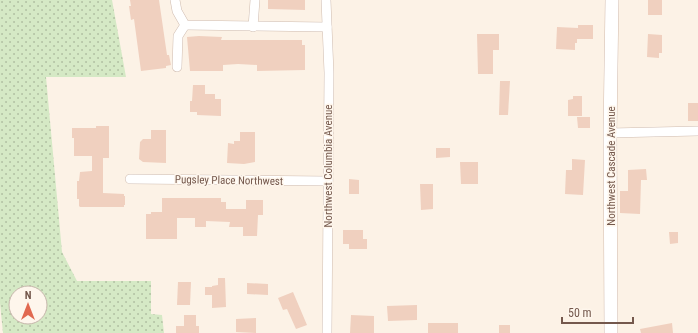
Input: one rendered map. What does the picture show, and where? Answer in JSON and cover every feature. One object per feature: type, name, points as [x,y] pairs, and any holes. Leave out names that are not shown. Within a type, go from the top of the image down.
[{"type":"street","points":[[175,0],[177,11],[185,25]]},
{"type":"street","points":[[253,27],[255,0]]},
{"type":"street","name":"Northwest Columbia Avenue","points":[[326,0],[329,73],[327,333]]},
{"type":"street","name":"Northwest Cascade Avenue","points":[[610,333],[610,133],[612,0]]},
{"type":"street","points":[[185,25],[327,28]]},
{"type":"street","points":[[177,67],[178,36],[185,25]]},
{"type":"street","points":[[610,133],[698,131]]},
{"type":"street","name":"Pugsley Place Northwest","points":[[130,179],[328,181]]},
{"type":"green space","points":[[0,0],[112,0],[126,77],[46,77],[62,252],[77,281],[151,281],[151,314],[162,315],[164,333],[3,333],[0,303]]},
{"type":"building","points":[[130,0],[159,0],[167,55],[169,55],[171,65],[166,66],[166,68],[141,71],[134,19],[131,20],[129,6],[131,6]]},
{"type":"building","points":[[268,0],[305,0],[305,10],[268,9]]},
{"type":"building","points":[[648,0],[662,0],[662,15],[648,15]]},
{"type":"building","points":[[578,25],[593,25],[593,39],[577,39],[577,43],[575,43],[575,50],[556,49],[557,27],[578,28]]},
{"type":"building","points":[[477,34],[499,34],[499,50],[493,50],[493,74],[478,74]]},
{"type":"building","points":[[648,34],[662,35],[662,53],[659,53],[659,58],[647,57]]},
{"type":"building","points":[[187,37],[222,37],[221,40],[302,40],[302,45],[305,45],[305,70],[257,71],[257,65],[238,64],[223,65],[223,71],[190,71]]},
{"type":"building","points":[[500,81],[510,81],[508,115],[499,115]]},
{"type":"building","points":[[193,85],[205,85],[205,94],[215,94],[215,99],[221,99],[221,116],[197,115],[197,112],[190,112],[190,101],[192,101]]},
{"type":"building","points":[[573,96],[582,96],[582,116],[568,116],[568,100],[573,99]]},
{"type":"building","points":[[688,103],[698,103],[698,121],[688,121]]},
{"type":"building","points":[[577,117],[590,117],[590,128],[578,128]]},
{"type":"building","points":[[96,126],[109,126],[109,158],[103,158],[103,193],[124,194],[124,207],[79,206],[79,199],[77,199],[77,181],[79,181],[80,172],[92,171],[92,156],[74,156],[74,138],[72,138],[72,128],[96,128]]},
{"type":"building","points":[[151,130],[166,130],[166,163],[143,162],[139,159],[140,142],[143,139],[151,139]]},
{"type":"building","points":[[240,132],[255,132],[255,162],[244,164],[227,163],[228,143],[234,144],[234,141],[240,141]]},
{"type":"building","points":[[436,148],[450,148],[450,157],[436,158]]},
{"type":"building","points":[[572,159],[585,160],[583,195],[565,194],[566,170],[572,170]]},
{"type":"building","points":[[460,162],[478,162],[478,184],[461,184]]},
{"type":"building","points":[[646,169],[647,180],[641,180],[640,214],[620,213],[620,191],[628,191],[628,170]]},
{"type":"building","points":[[349,179],[359,180],[359,194],[349,194]]},
{"type":"building","points":[[420,184],[433,184],[433,209],[421,210]]},
{"type":"building","points":[[162,198],[221,198],[221,202],[226,202],[226,209],[246,209],[246,200],[263,200],[263,215],[258,215],[257,236],[243,236],[243,227],[229,227],[230,222],[206,221],[206,227],[195,227],[195,218],[177,218],[177,239],[146,239],[146,214],[151,214],[151,212],[162,212]]},
{"type":"building","points":[[343,230],[363,230],[363,239],[367,239],[367,249],[349,249],[349,244],[343,244]]},
{"type":"building","points":[[669,232],[678,232],[678,243],[670,244]]},
{"type":"building","points":[[218,278],[225,278],[226,307],[212,308],[212,295],[205,295],[205,287],[218,285]]},
{"type":"building","points":[[178,282],[191,282],[190,305],[177,305]]},
{"type":"building","points":[[247,283],[268,284],[268,295],[247,294]]},
{"type":"building","points":[[293,292],[307,325],[296,329],[287,309],[283,310],[278,298]]},
{"type":"building","points":[[417,305],[417,320],[388,321],[387,306]]},
{"type":"building","points":[[184,315],[196,315],[196,326],[199,326],[199,333],[176,333],[176,326],[184,326]]},
{"type":"building","points":[[351,315],[374,316],[374,333],[350,333]]},
{"type":"building","points":[[256,318],[256,333],[236,332],[236,319]]},
{"type":"building","points":[[428,323],[458,323],[458,333],[428,333]]},
{"type":"building","points":[[672,323],[673,333],[641,333],[640,329]]},
{"type":"building","points":[[499,325],[510,325],[510,333],[499,333]]}]
